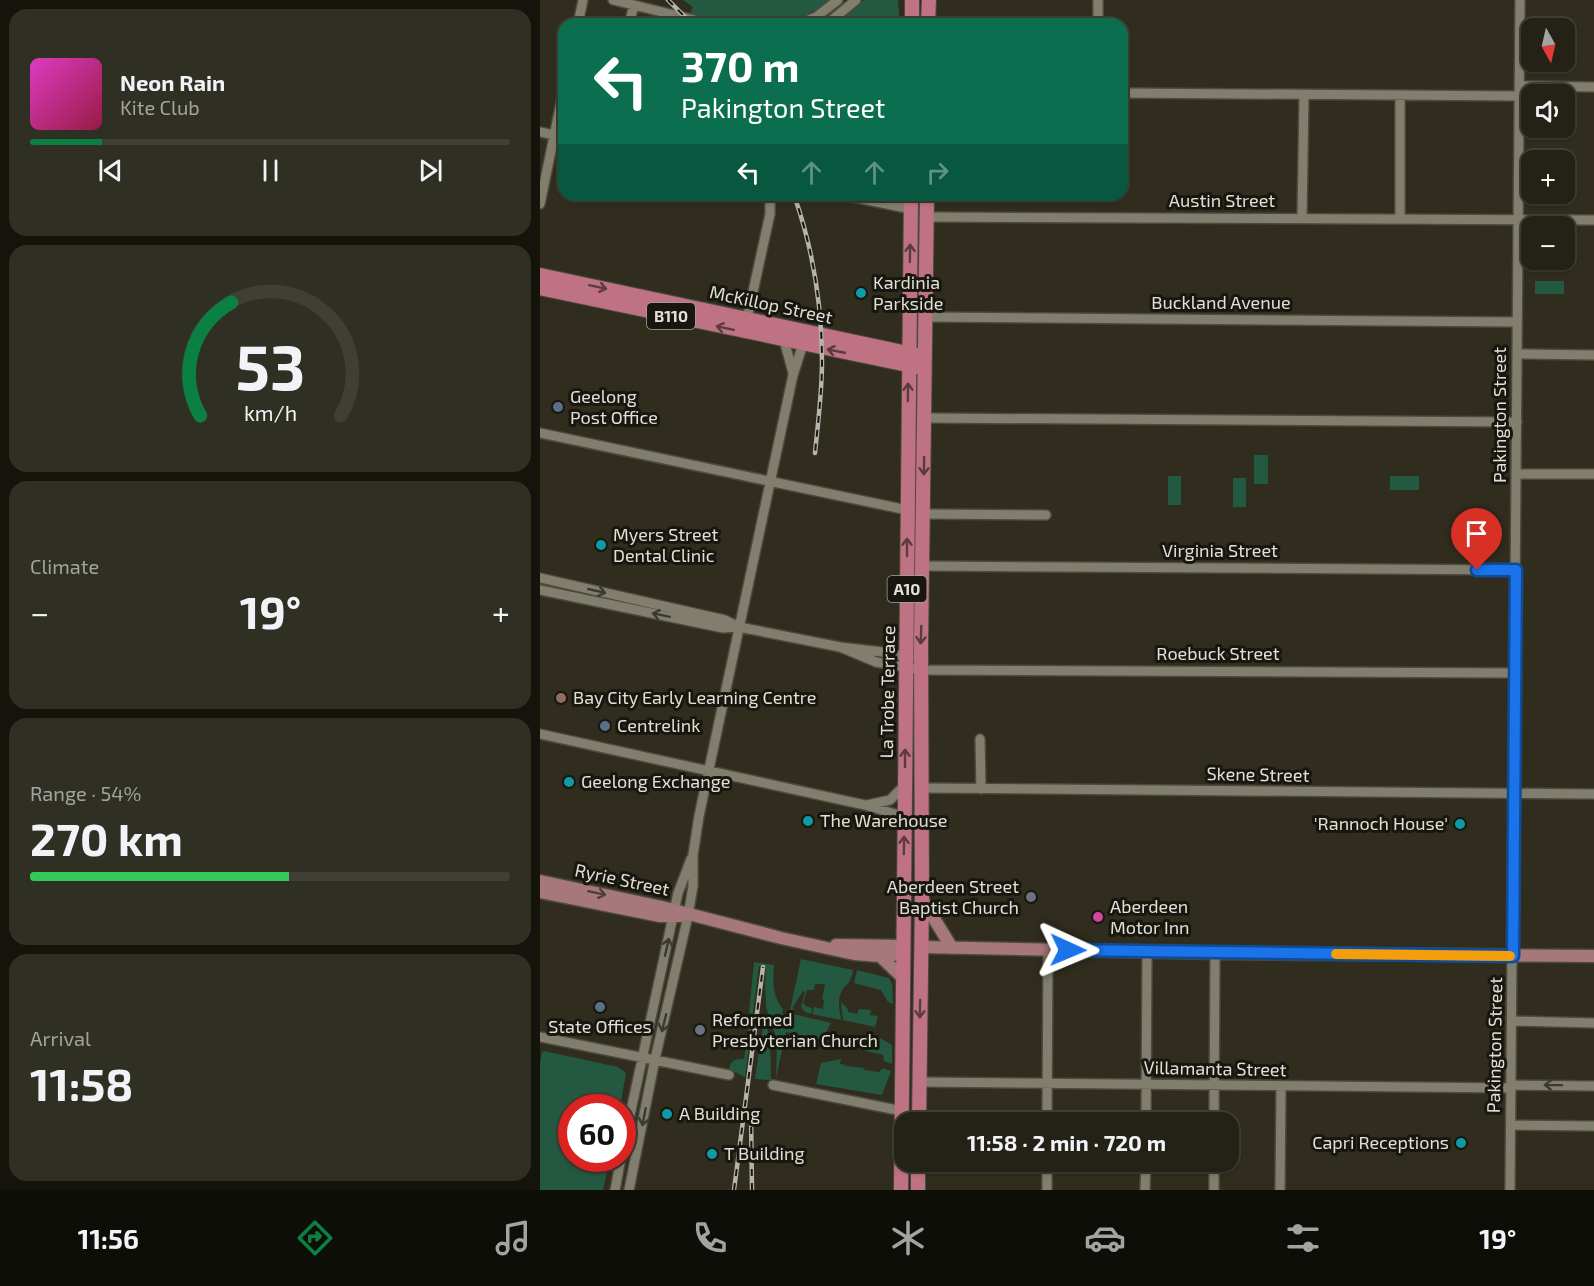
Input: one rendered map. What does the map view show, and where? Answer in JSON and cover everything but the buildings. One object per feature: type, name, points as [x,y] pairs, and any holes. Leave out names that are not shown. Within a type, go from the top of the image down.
[{"type":"highway","points":[[912,0],[912,18]]},
{"type":"highway","points":[[928,18],[929,0]]},
{"type":"highway","name":"La Trobe Terrace","points":[[919,1112],[924,949],[921,670],[927,201]]},
{"type":"highway","name":"La Trobe Terrace","points":[[901,1190],[911,202]]},
{"type":"highway","name":"McKillop Street","points":[[540,275],[747,319],[925,363]]},
{"type":"highway","name":"McKillop Street","points":[[540,288],[803,344],[909,359]]},
{"type":"highway","points":[[747,319],[752,326],[796,335],[803,344]]},
{"type":"highway","points":[[903,950],[924,949]]},
{"type":"highway","points":[[918,1172],[918,1190]]},
{"type":"main road","name":"Ryrie Street","points":[[540,880],[854,954],[880,956],[903,950]]},
{"type":"main road","name":"Ryrie Street","points":[[540,892],[660,916],[674,913]]},
{"type":"main road","points":[[922,899],[952,948]]},
{"type":"main road","name":"Ryrie Street","points":[[823,946],[866,944],[903,950]]},
{"type":"main road","points":[[924,949],[1594,956]]},
{"type":"main road","points":[[880,956],[903,978]]},
{"type":"street","points":[[579,18],[583,0]]},
{"type":"street","points":[[614,0],[633,3],[661,18]]},
{"type":"street","points":[[814,18],[838,0]]},
{"type":"street","points":[[834,18],[856,0]]},
{"type":"street","points":[[905,0],[911,18]]},
{"type":"street","points":[[1098,0],[1098,18]]},
{"type":"street","name":"Pakington Street","points":[[1510,1190],[1520,0]]},
{"type":"street","points":[[630,18],[633,3]]},
{"type":"street","points":[[1128,93],[1400,95],[1594,87]]},
{"type":"street","points":[[1302,218],[1304,95]]},
{"type":"street","points":[[1400,95],[1400,218]]},
{"type":"street","points":[[540,132],[558,136]]},
{"type":"street","points":[[540,204],[558,140]]},
{"type":"street","points":[[747,319],[770,214],[770,201]]},
{"type":"street","name":"Austin Street","points":[[926,216],[1594,220]]},
{"type":"street","name":"Buckland Avenue","points":[[925,317],[1517,322]]},
{"type":"street","points":[[784,340],[793,375]]},
{"type":"street","points":[[628,1190],[655,1059],[691,916],[693,855],[709,771],[793,375],[803,344]]},
{"type":"street","points":[[1517,354],[1594,355]]},
{"type":"street","points":[[925,418],[1516,422]]},
{"type":"street","points":[[540,433],[907,510]]},
{"type":"street","points":[[1516,474],[1594,474]]},
{"type":"street","points":[[924,514],[1046,515]]},
{"type":"street","name":"Virginia Street","points":[[923,566],[1516,570]]},
{"type":"street","points":[[540,578],[723,619],[739,627]]},
{"type":"street","points":[[540,590],[723,628],[739,627]]},
{"type":"street","name":"Roebuck Street","points":[[739,627],[840,647],[868,660],[906,662],[921,670],[1515,673]]},
{"type":"street","points":[[540,734],[865,805],[905,817]]},
{"type":"street","points":[[980,739],[981,789]]},
{"type":"street","points":[[865,805],[889,801],[905,785]]},
{"type":"street","name":"Skene Street","points":[[921,788],[1594,794]]},
{"type":"street","points":[[634,1094],[674,913],[682,882],[693,855]]},
{"type":"street","points":[[1047,1112],[1048,950]]},
{"type":"street","points":[[1146,1112],[1147,951]]},
{"type":"street","points":[[1214,1112],[1215,953]]},
{"type":"street","points":[[657,990],[671,994]]},
{"type":"street","points":[[1512,1021],[1594,1023]]},
{"type":"street","points":[[540,1037],[729,1075]]},
{"type":"street","name":"Villamanta Street","points":[[919,1082],[1281,1086],[1594,1086]]},
{"type":"street","points":[[773,1085],[902,1111]]},
{"type":"street","points":[[1280,1190],[1281,1086]]},
{"type":"street","points":[[1511,1125],[1594,1126]]},
{"type":"street","points":[[615,1190],[618,1172]]},
{"type":"street","points":[[1047,1172],[1047,1190]]},
{"type":"street","points":[[1145,1190],[1146,1172]]},
{"type":"street","points":[[1214,1172],[1214,1190]]},
{"type":"green space","points":[[683,0],[829,0],[796,18],[715,18],[690,13],[693,7]]},
{"type":"green space","points":[[864,0],[898,0],[900,18],[844,18]]},
{"type":"green space","points":[[1535,281],[1564,281],[1564,294],[1535,294]]},
{"type":"green space","points":[[1254,455],[1268,455],[1268,484],[1254,484]]},
{"type":"green space","points":[[1168,476],[1181,476],[1181,505],[1168,505]]},
{"type":"green space","points":[[1390,476],[1419,476],[1419,490],[1390,490]]},
{"type":"green space","points":[[1233,478],[1246,478],[1246,507],[1233,507]]},
{"type":"green space","points":[[801,959],[853,970],[840,996],[841,1020],[812,1014],[814,1007],[823,1009],[825,984],[815,984],[814,990],[807,990],[803,1003],[812,1008],[811,1014],[805,1012],[801,1007],[805,992],[803,991],[793,1007],[793,1014],[831,1023],[822,1040],[786,1032],[776,1078],[777,1040],[766,1007],[766,967],[759,966],[745,1077],[729,1069],[734,1060],[744,1059],[751,1013],[749,1013],[754,962],[774,965],[775,994],[783,1009],[782,1014],[789,1015]]},
{"type":"green space","points":[[857,970],[889,978],[892,984],[893,1004],[888,1002],[881,990],[854,983]]},
{"type":"green space","points":[[841,1002],[848,1012],[857,1014],[859,1009],[871,1010],[870,1015],[878,1016],[875,1027],[843,1020]]},
{"type":"green space","points":[[764,1019],[770,1037],[771,1080],[755,1079]]},
{"type":"green space","points":[[868,1031],[892,1045],[892,1064],[884,1061],[883,1055],[866,1051]]},
{"type":"green space","points":[[542,1052],[618,1067],[626,1073],[622,1094],[558,1094],[558,1172],[607,1172],[603,1190],[540,1190],[540,1064]]},
{"type":"green space","points":[[841,1059],[840,1064],[845,1066],[879,1072],[883,1068],[891,1071],[882,1095],[816,1084],[821,1063]]},
{"type":"railway","points":[[668,0],[686,18]]},
{"type":"railway","points":[[796,201],[815,277],[822,341],[820,407],[815,453]]},
{"type":"railway","points":[[734,1190],[763,967]]},
{"type":"railway","points":[[751,1113],[752,1190]]},
{"type":"slow traffic","points":[[1336,954],[1510,956]]},
{"type":"place","name":"Kardinia Parkside","points":[[861,293]]},
{"type":"place","name":"Geelong Post Office","points":[[558,407]]},
{"type":"place","name":"Myers Street Dental Clinic","points":[[601,545]]},
{"type":"place","name":"Bay City Early Learning Centre","points":[[561,698]]},
{"type":"place","name":"Centrelink","points":[[605,726]]},
{"type":"place","name":"Geelong Exchange","points":[[569,782]]},
{"type":"place","name":"The Warehouse","points":[[808,821]]},
{"type":"place","name":"'Rannoch House'","points":[[1460,824]]},
{"type":"place","name":"Aberdeen Street Baptist Church","points":[[1031,897]]},
{"type":"place","name":"Aberdeen Motor Inn","points":[[1098,917]]},
{"type":"place","name":"State Offices","points":[[600,1007]]},
{"type":"place","name":"Reformed Presbyterian Church","points":[[700,1030]]},
{"type":"place","name":"A Building","points":[[667,1114]]},
{"type":"place","name":"Capri Receptions","points":[[1461,1143]]},
{"type":"place","name":"T Building","points":[[712,1154]]},
{"type":"route","points":[[1068,950],[1513,956],[1516,570],[1477,570]]}]
